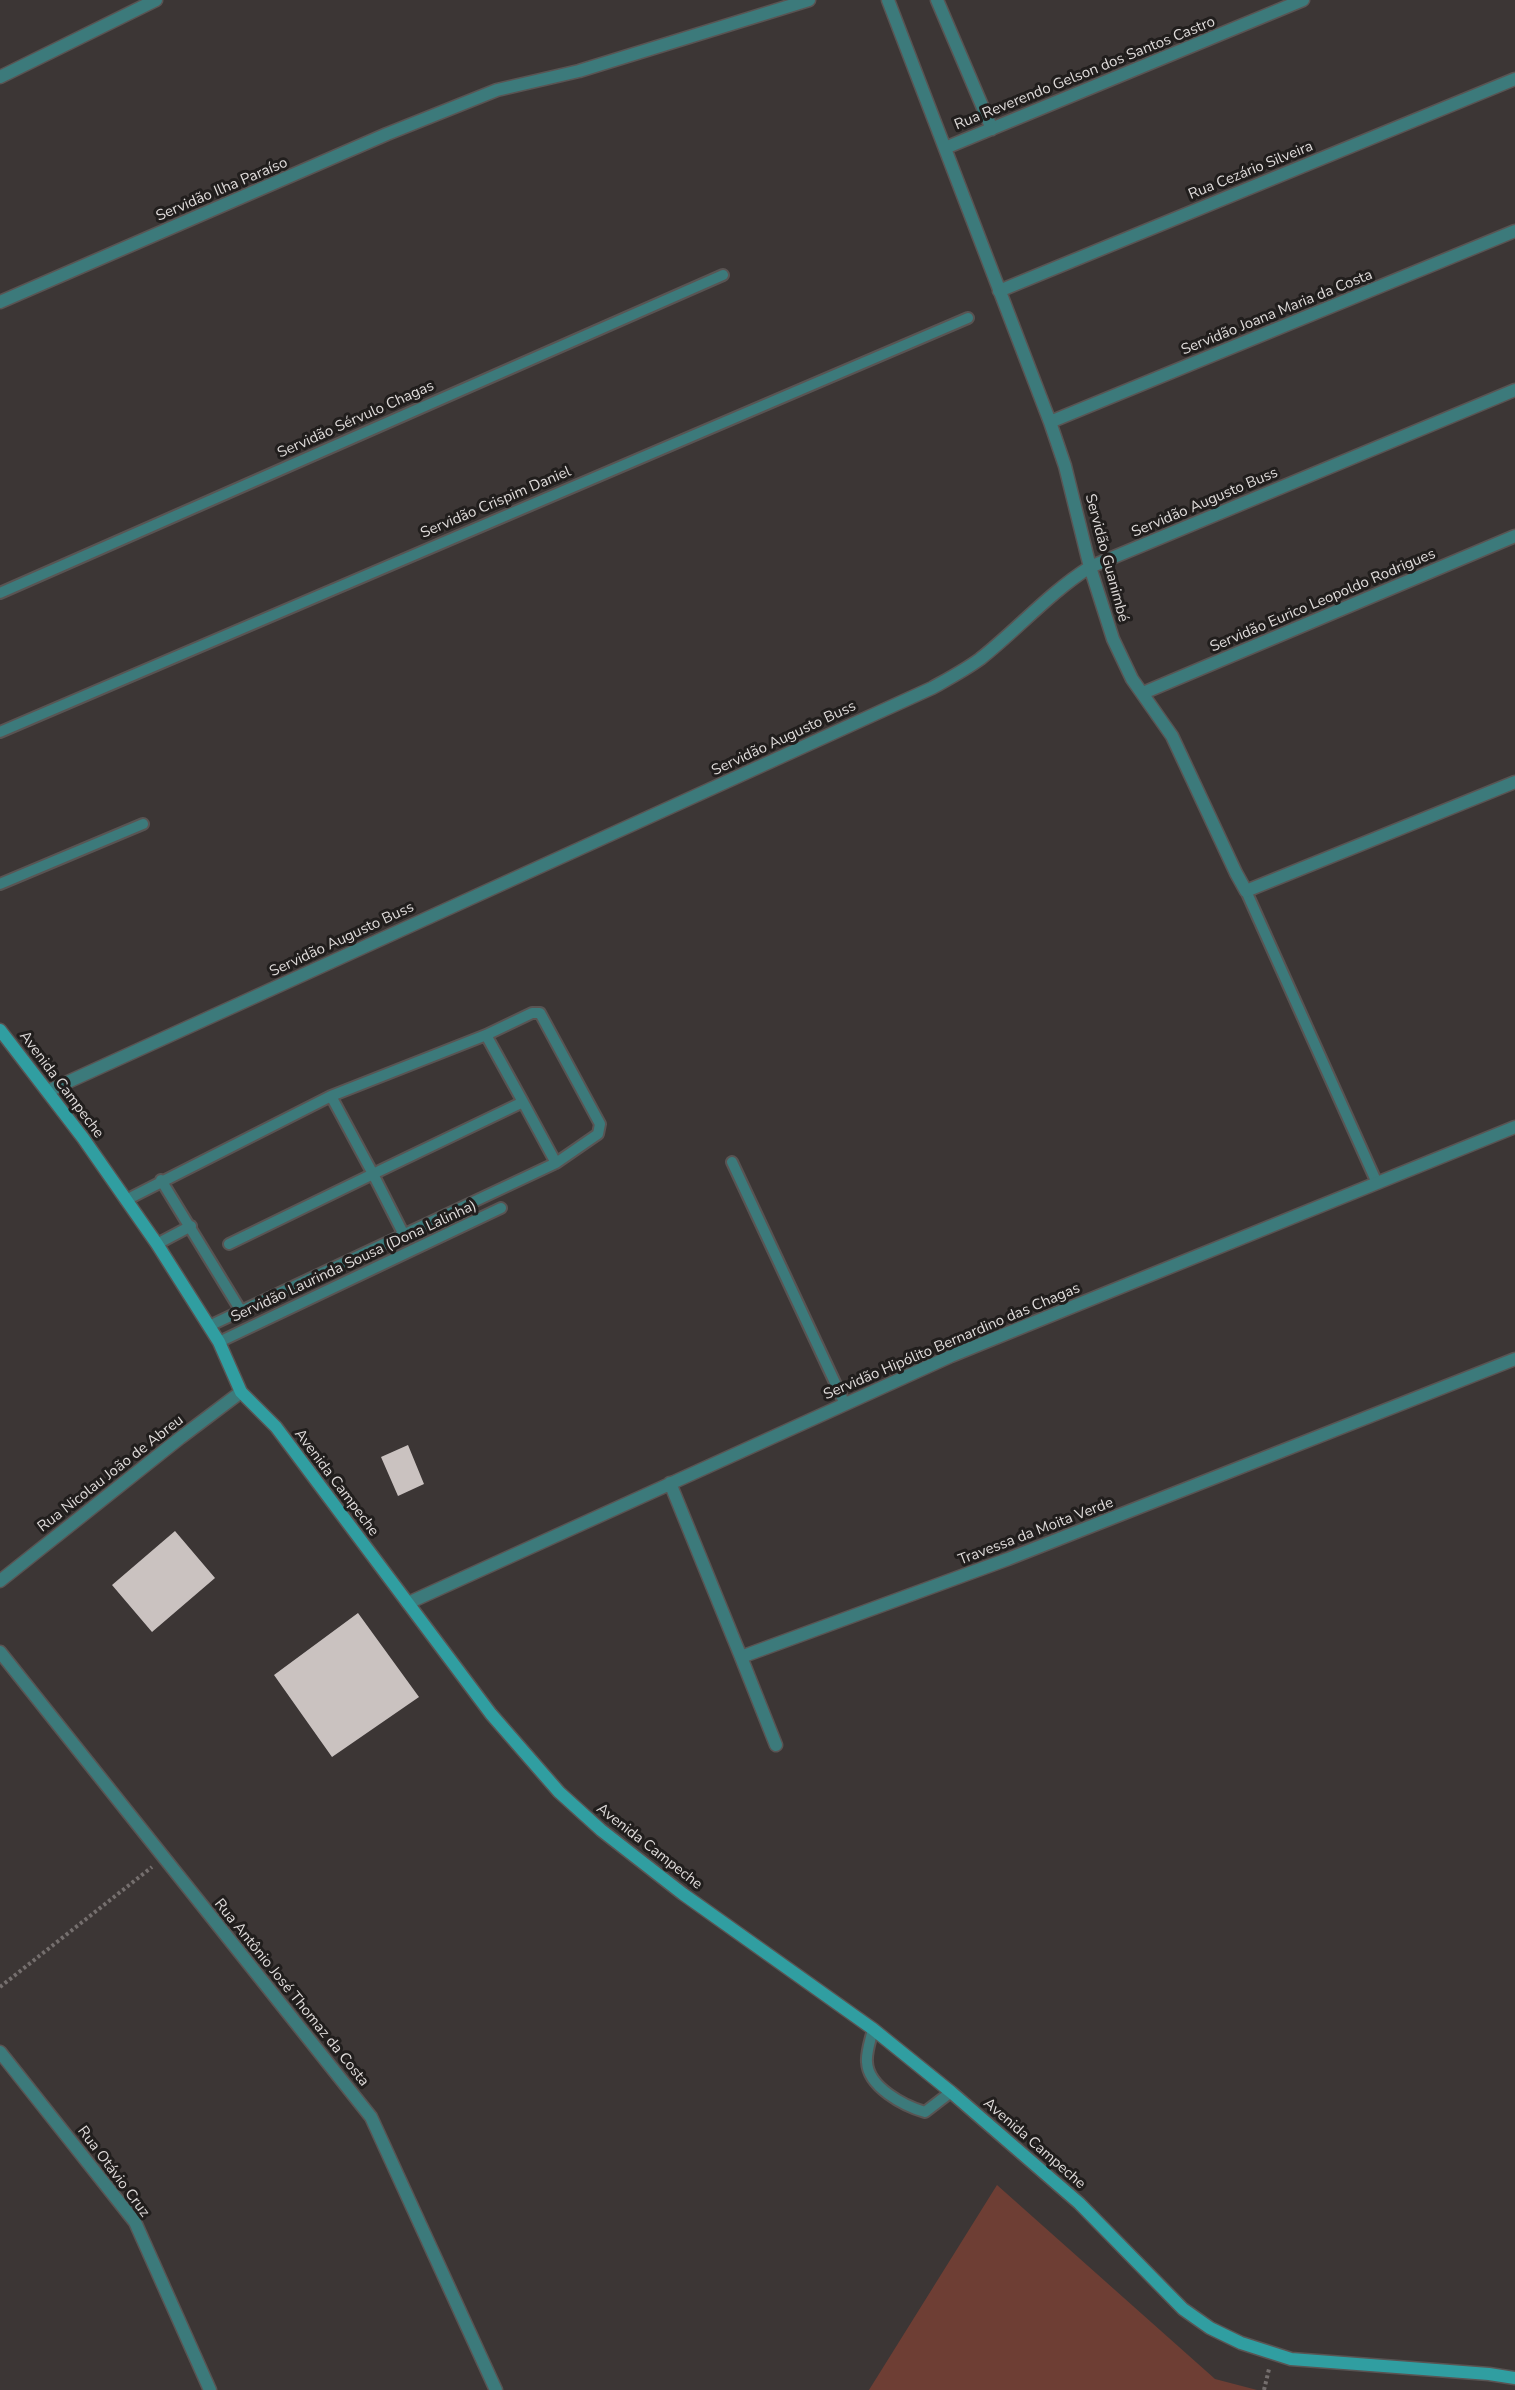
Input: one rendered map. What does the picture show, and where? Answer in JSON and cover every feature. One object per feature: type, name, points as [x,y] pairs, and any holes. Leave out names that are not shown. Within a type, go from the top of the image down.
[{"type":"main road","name":"Avenida Campeche","points":[[0,1030],[48,1091],[157,1244],[219,1342],[241,1392],[276,1427],[490,1714],[559,1792],[583,1814],[683,1894],[873,2029],[951,2092],[1079,2203],[1183,2309],[1210,2328],[1241,2343],[1291,2359],[1515,2378]]},
{"type":"street","points":[[0,77],[156,0]]},
{"type":"street","name":"Servidão Ilha Paraíso","points":[[0,302],[455,105],[497,90],[579,71],[809,0]]},
{"type":"street","name":"Servidão Guanimbé","points":[[888,0],[1050,422],[1077,507],[1090,567],[1113,639],[1132,679],[1172,736],[1246,891]]},
{"type":"street","points":[[937,0],[992,129]]},
{"type":"street","name":"Rua Reverendo Gelson dos Santos Castro","points":[[945,148],[1303,0]]},
{"type":"street","name":"Rua Cezário Silveira","points":[[999,291],[1515,79]]},
{"type":"street","name":"Servidão Joana Maria da Costa","points":[[1050,422],[1515,231]]},
{"type":"street","name":"Servidão Augusto Buss","points":[[48,1091],[932,688],[977,661],[1044,600],[1066,582],[1090,567],[1515,390]]},
{"type":"street","name":"Servidão Eurico Leopoldo Rodrigues","points":[[1143,693],[1515,536]]},
{"type":"street","points":[[1246,891],[1515,782]]},
{"type":"street","name":"Servidão Hipólito Bernardino das Chagas","points":[[408,1603],[670,1482],[1023,1326],[1515,1127]]},
{"type":"street","name":"Travessa da Moita Verde","points":[[741,1657],[1008,1559],[1515,1359]]},
{"type":"street","name":"Rua Nicolau João de Abreu","points":[[0,1581],[241,1392]]},
{"type":"street","points":[[670,1482],[776,1745]]},
{"type":"street","name":"Rua Antônio José Thomaz da Costa","points":[[0,1652],[371,2117],[496,2390]]},
{"type":"street","name":"Rua Otávio Cruz","points":[[0,2052],[135,2222],[210,2390]]},
{"type":"lane","name":"Servidão Sérvulo Chagas","points":[[0,593],[723,275]]},
{"type":"lane","name":"Servidão Crispim Daniel","points":[[0,732],[969,318]]},
{"type":"lane","points":[[0,884],[143,824]]},
{"type":"lane","points":[[1246,891],[1377,1183]]},
{"type":"lane","points":[[126,1200],[161,1180],[332,1096],[486,1035],[532,1013],[540,1013],[600,1124],[598,1134],[556,1163],[209,1326]]},
{"type":"lane","points":[[486,1035],[556,1163]]},
{"type":"lane","points":[[332,1096],[404,1235]]},
{"type":"lane","points":[[229,1244],[523,1102]]},
{"type":"lane","points":[[732,1162],[845,1404]]},
{"type":"lane","points":[[161,1180],[241,1311]]},
{"type":"lane","name":"Servidão Laurinda Sousa (Dona Lalinha)","points":[[219,1342],[501,1208]]},
{"type":"lane","points":[[157,1244],[191,1226]]},
{"type":"lane","points":[[873,2029],[867,2062],[874,2081],[908,2107],[925,2112],[951,2092]]},
{"type":"path","points":[[0,1987],[164,1857]]},
{"type":"path","points":[[1264,2390],[1272,2354]]},
{"type":"shaded area","points":[[997,2185],[1215,2379],[1257,2390],[869,2390]]},
{"type":"building","points":[[408,1445],[424,1484],[398,1496],[381,1457]]},
{"type":"building","points":[[175,1531],[215,1578],[152,1632],[112,1585]]},
{"type":"building","points":[[358,1613],[419,1697],[332,1757],[274,1675]]}]
